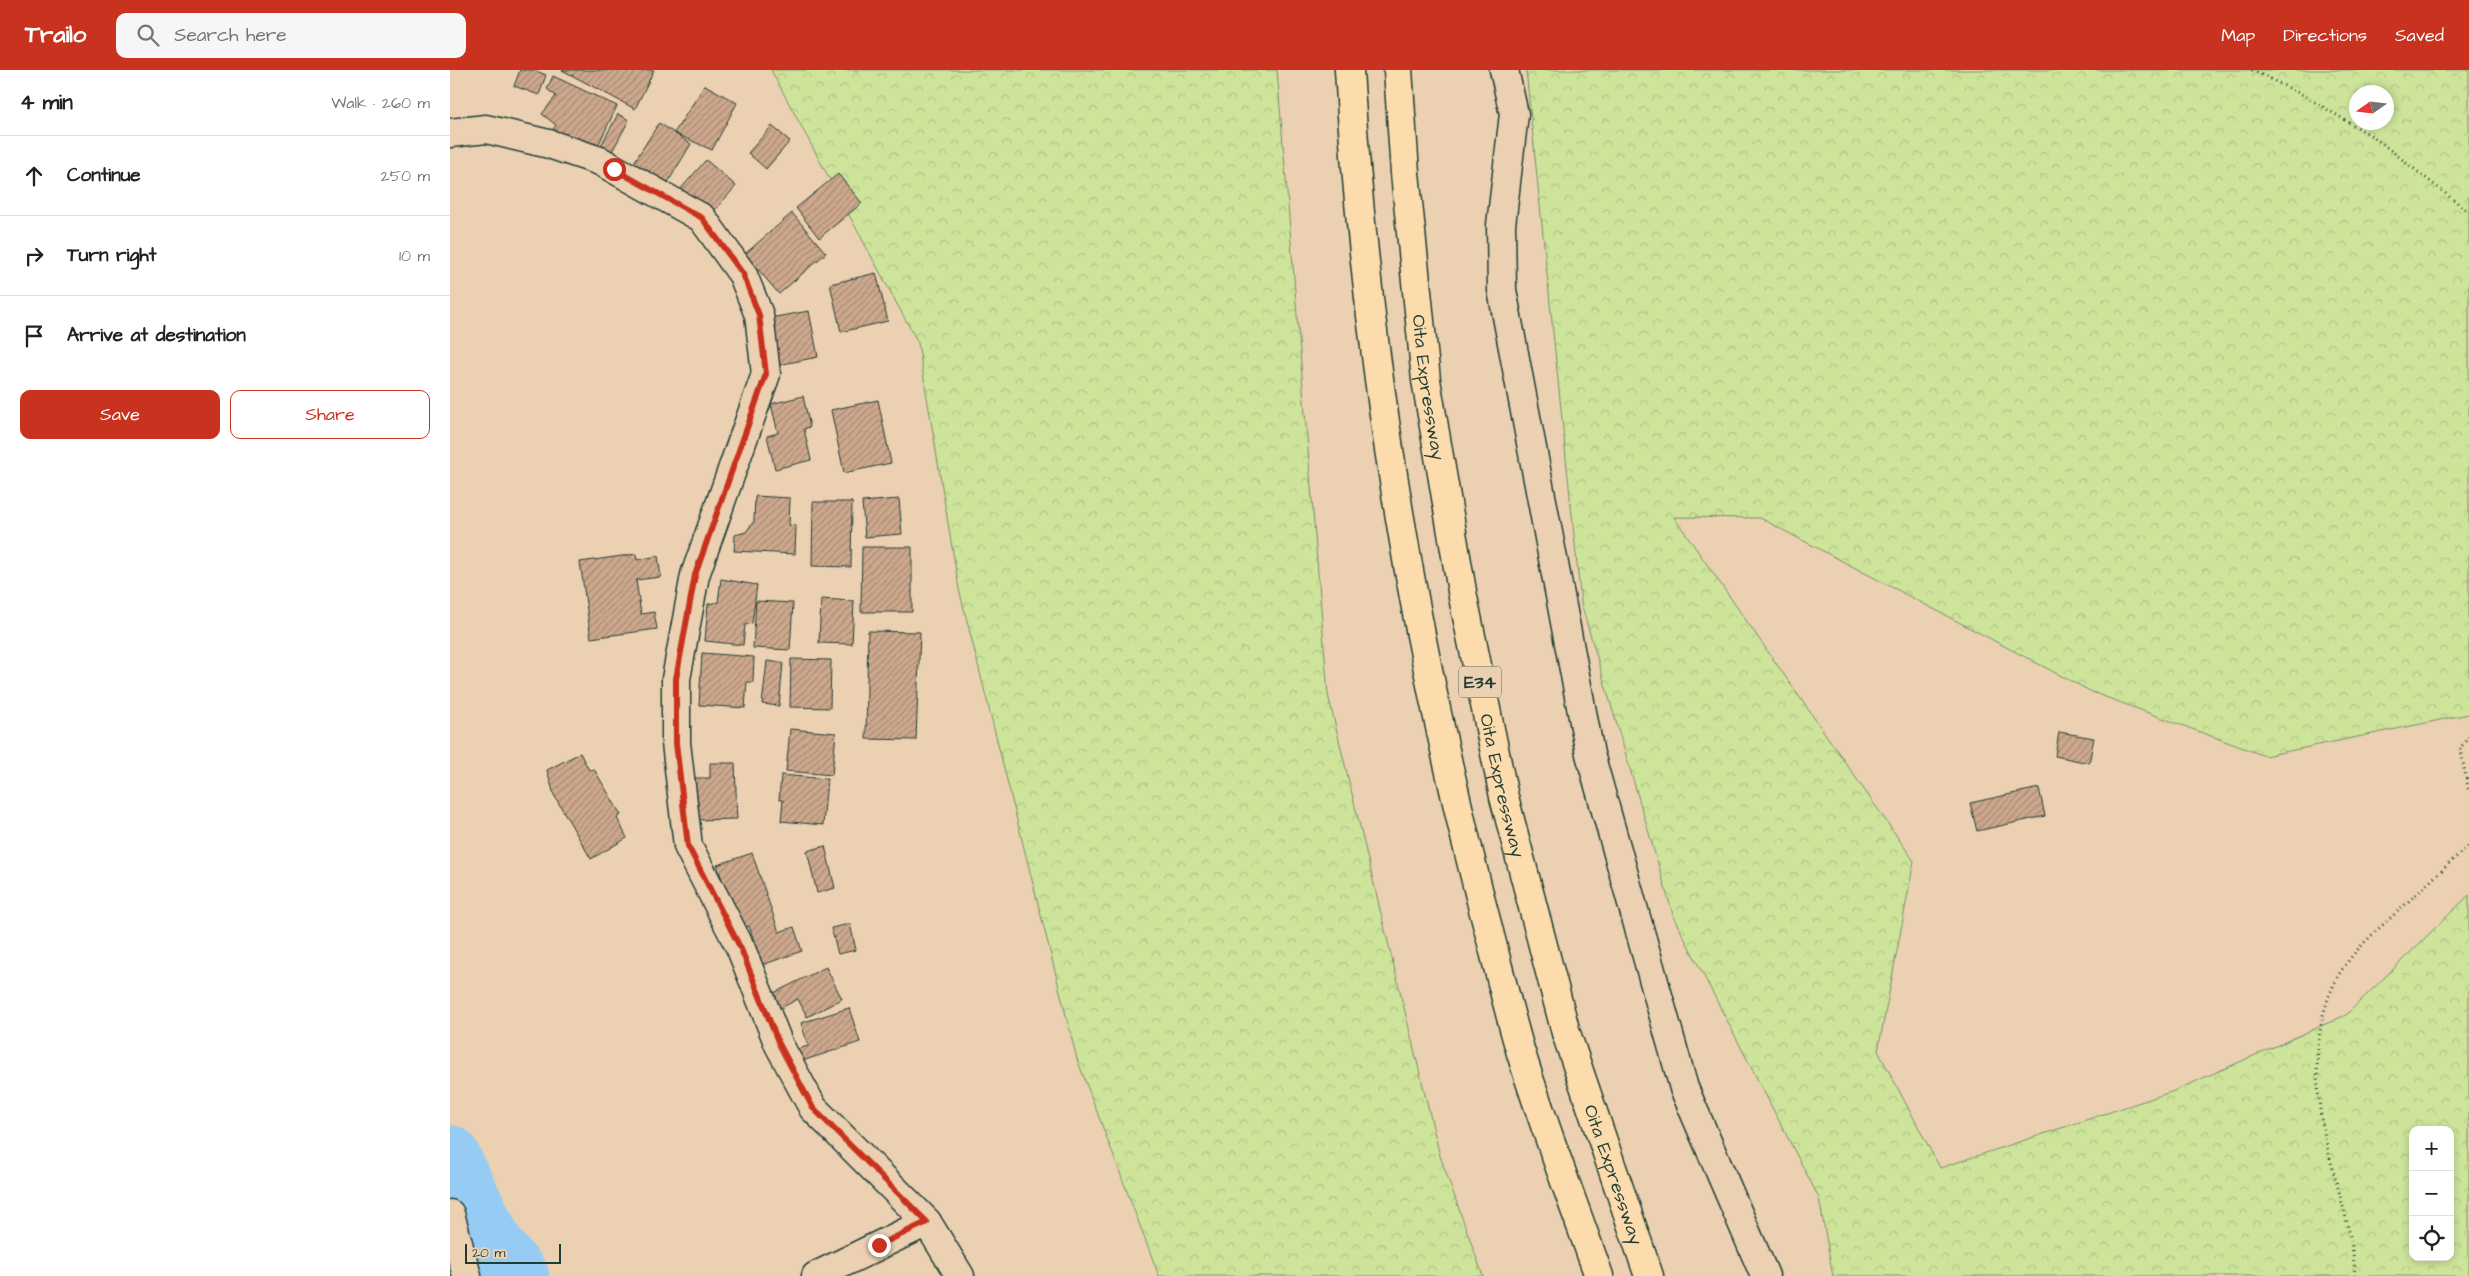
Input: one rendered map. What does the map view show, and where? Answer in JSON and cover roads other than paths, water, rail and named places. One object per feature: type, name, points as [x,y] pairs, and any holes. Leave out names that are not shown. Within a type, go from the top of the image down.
[{"type":"highway","name":"E34","points":[[1350,70],[1356,176],[1380,389],[1414,607],[1457,808],[1521,1053],[1599,1276]]},
{"type":"highway","name":"Oita Expressway","points":[[1398,70],[1405,173],[1426,380],[1463,597],[1502,788],[1566,1033],[1649,1276]]},
{"type":"street","points":[[1504,70],[1514,114],[1501,225],[1502,290],[1590,754],[1684,1088],[1765,1276]]},
{"type":"street","points":[[450,133],[486,129],[549,144],[600,161],[702,218],[743,274],[759,315],[766,374],[695,575],[676,679],[676,743],[688,846],[741,949],[779,1044],[813,1108],[927,1222],[960,1276]]},
{"type":"street","points":[[450,1214],[466,1276]]},
{"type":"street","points":[[816,1276],[927,1222]]},
{"type":"waterway","points":[[450,1154],[495,1245],[520,1276]]}]
